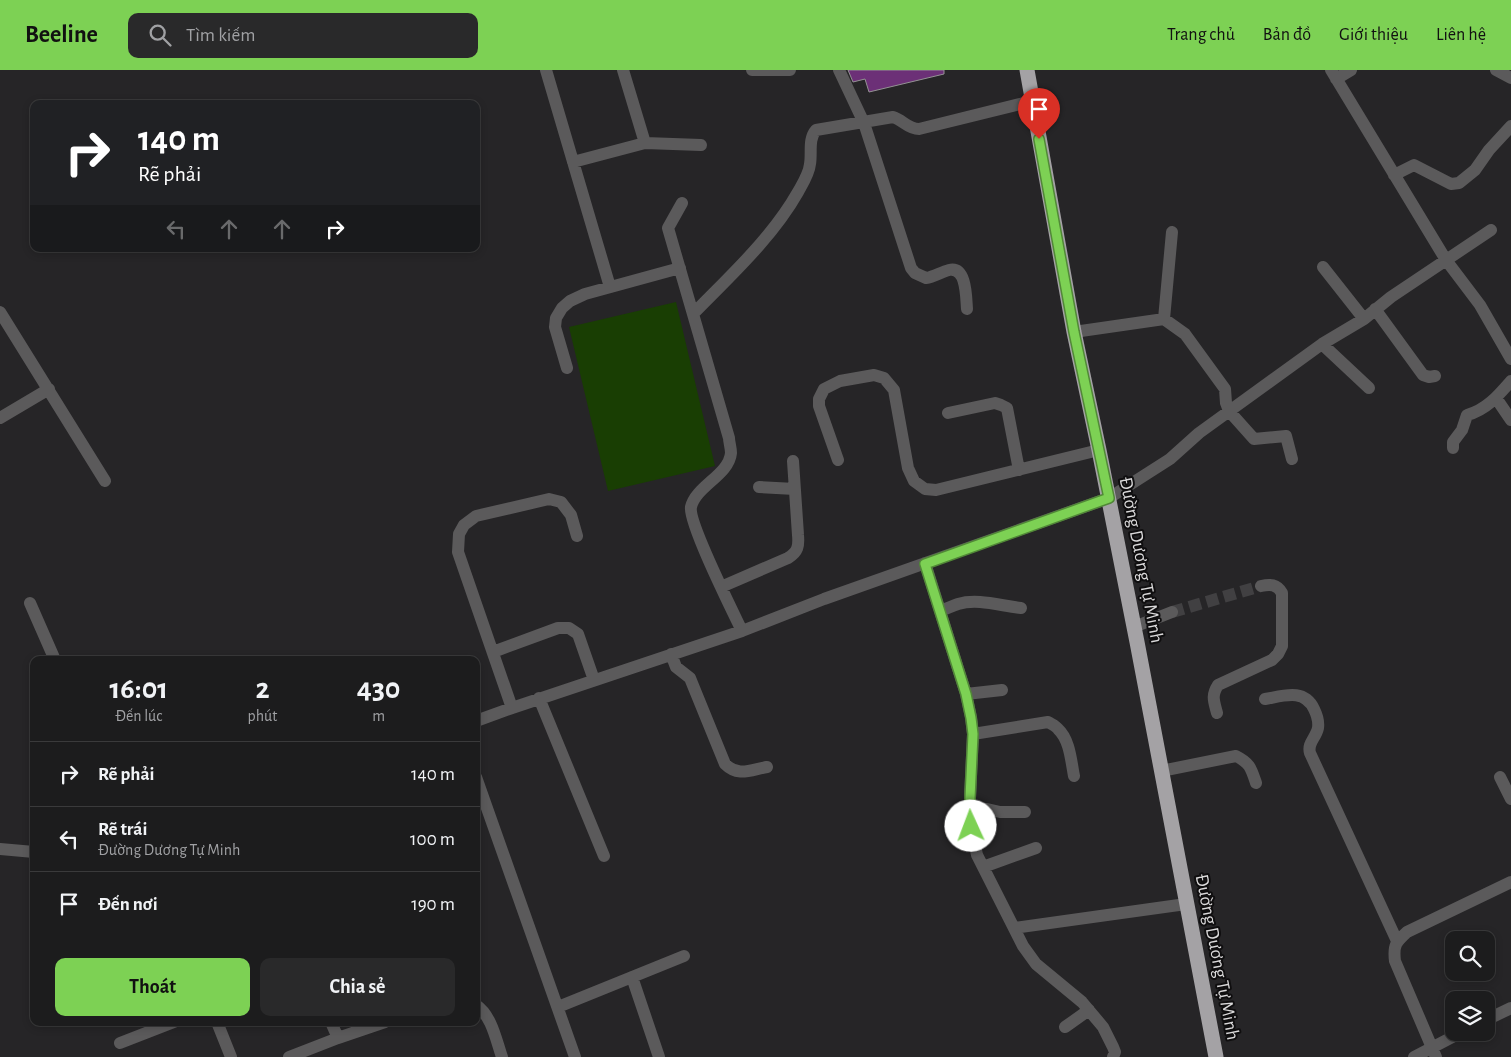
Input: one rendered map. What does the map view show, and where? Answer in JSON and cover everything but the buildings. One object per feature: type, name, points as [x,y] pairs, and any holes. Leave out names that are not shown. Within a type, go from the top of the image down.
[{"type":"highway","name":"Đường Dương Tự Minh","points":[[1027,70],[1074,332],[1109,498],[1216,1057]]},
{"type":"street","points":[[546,70],[610,287]]},
{"type":"street","points":[[623,70],[645,143]]},
{"type":"street","points":[[752,70],[790,70]]},
{"type":"street","points":[[839,70],[864,123],[911,268],[915,273],[926,278],[951,269],[956,270],[963,277],[965,283],[968,309]]},
{"type":"street","points":[[1351,70],[1333,74],[1446,260],[1476,299],[1506,344],[1511,358]]},
{"type":"street","points":[[1496,70],[1511,78]]},
{"type":"street","points":[[693,314],[736,270],[786,212],[809,170],[812,137],[816,130],[893,117],[909,127],[919,129],[1032,101]]},
{"type":"street","points":[[1394,175],[1414,165],[1451,184],[1459,183],[1475,170],[1489,150],[1511,126]]},
{"type":"street","points":[[573,162],[645,143],[701,145]]},
{"type":"street","points":[[682,203],[668,228],[729,438],[731,454],[715,479],[698,494],[690,510],[706,553],[742,631]]},
{"type":"street","points":[[480,720],[539,698],[742,631],[824,599],[1109,498],[1170,459],[1199,433],[1322,344],[1364,319],[1375,309],[1491,230]]},
{"type":"street","points":[[1164,319],[1172,232]]},
{"type":"street","points":[[1323,267],[1364,319]]},
{"type":"street","points":[[568,368],[555,327],[562,308],[570,301],[585,294],[680,268]]},
{"type":"street","points":[[1375,309],[1423,375],[1429,377],[1436,376]]},
{"type":"street","points":[[0,312],[105,481]]},
{"type":"street","points":[[1074,332],[1164,319],[1185,334],[1225,389],[1226,403],[1229,411],[1254,439],[1286,436],[1292,459]]},
{"type":"street","points":[[1322,344],[1369,388]]},
{"type":"street","points":[[838,460],[822,414],[819,398],[824,389],[840,382],[874,374],[884,378],[894,390],[908,468],[914,481],[925,489],[936,490],[1099,450]]},
{"type":"street","points":[[1453,448],[1453,442],[1462,430],[1467,415],[1490,404],[1511,382]]},
{"type":"street","points":[[0,418],[49,389]]},
{"type":"street","points":[[1496,398],[1511,420]]},
{"type":"street","points":[[948,413],[994,403],[1007,408],[1019,470]]},
{"type":"street","points":[[721,587],[788,558],[797,550],[799,540],[793,461]]},
{"type":"street","points":[[759,487],[795,489]]},
{"type":"street","points":[[512,708],[458,552],[459,534],[464,525],[476,516],[549,499],[560,502],[571,515],[577,536]]},
{"type":"street","points":[[925,564],[966,694],[971,718],[973,734],[971,826],[976,854],[1023,946],[1036,964],[1074,994],[1089,1010],[1110,1040],[1115,1052],[1113,1057]]},
{"type":"street","points":[[1217,713],[1213,700],[1214,692],[1218,685],[1272,660],[1282,646],[1282,593],[1275,586],[1269,584],[1261,586]]},
{"type":"street","points":[[940,611],[969,602],[985,602],[1004,607],[1021,608]]},
{"type":"street","points":[[30,604],[53,656]]},
{"type":"street","points":[[1134,627],[1172,612]]},
{"type":"street","points":[[493,652],[558,628],[569,628],[578,634],[594,680]]},
{"type":"street","points":[[671,654],[676,667],[690,678],[726,764],[731,770],[738,773],[767,767]]},
{"type":"street","points":[[966,694],[1002,690]]},
{"type":"street","points":[[1265,699],[1300,695],[1313,706],[1318,718],[1318,728],[1309,746],[1310,753],[1397,941]]},
{"type":"street","points":[[539,698],[604,856]]},
{"type":"street","points":[[973,734],[1048,722],[1058,728],[1065,739],[1074,776]]},
{"type":"street","points":[[1161,771],[1236,756],[1246,761],[1251,767],[1256,783]]},
{"type":"street","points":[[1500,777],[1511,799]]},
{"type":"street","points":[[480,788],[575,1057]]},
{"type":"street","points":[[971,811],[986,809],[1000,812],[1025,812]]},
{"type":"street","points":[[983,868],[1036,848]]},
{"type":"street","points":[[0,849],[30,852]]},
{"type":"street","points":[[1434,1052],[1395,961],[1394,950],[1397,941],[1407,932],[1511,882]]},
{"type":"street","points":[[1014,928],[1186,904]]},
{"type":"street","points":[[558,1008],[684,956]]},
{"type":"street","points":[[632,977],[659,1057]]},
{"type":"street","points":[[480,1008],[489,1019],[502,1057]]},
{"type":"street","points":[[1495,1016],[1511,1008]]},
{"type":"street","points":[[1065,1027],[1089,1010]]},
{"type":"street","points":[[120,1043],[164,1026]]},
{"type":"street","points":[[219,1026],[231,1057]]},
{"type":"street","points":[[333,1026],[338,1038]]},
{"type":"street","points":[[289,1057],[373,1026]]},
{"type":"street","points":[[1414,1057],[1434,1052],[1449,1041]]},
{"type":"green space","points":[[676,302],[715,466],[608,491],[569,327]]},
{"type":"tunnel","points":[[1172,612],[1261,586]]},
{"type":"route","points":[[971,826],[970,798],[973,734],[971,718],[966,694],[925,564],[1109,498],[1074,332],[1039,139]]}]
